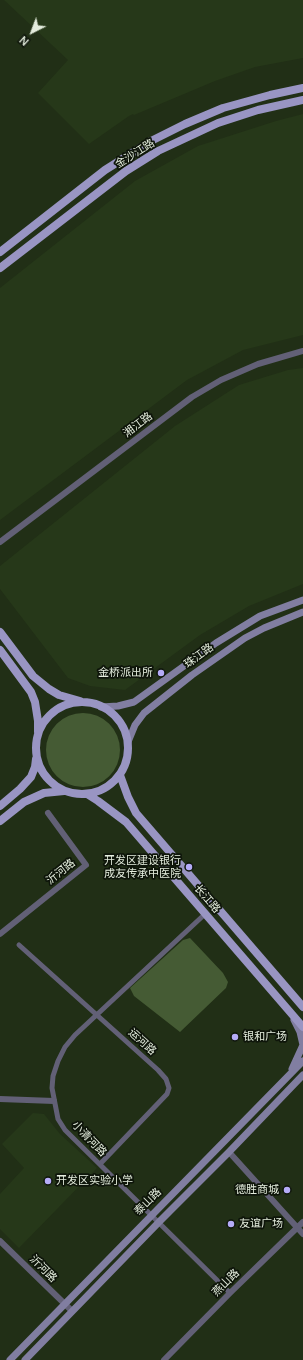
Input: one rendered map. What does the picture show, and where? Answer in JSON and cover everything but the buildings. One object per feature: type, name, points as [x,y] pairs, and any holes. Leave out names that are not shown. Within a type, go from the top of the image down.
[{"type":"main road","name":"金沙江路","points":[[0,252],[105,170],[151,140],[223,108],[270,94],[303,88]]},
{"type":"main road","name":"金沙江路","points":[[0,268],[126,171],[158,151],[218,123],[258,110],[303,100]]},
{"type":"main road","points":[[101,707],[118,706],[134,702],[216,643],[260,616],[303,600]]},
{"type":"main road","name":"珠江路","points":[[128,742],[135,725],[144,713],[198,671],[245,638],[264,628],[303,612]]},
{"type":"main road","points":[[0,632],[33,676],[59,695],[101,707],[110,712],[117,719],[128,742],[126,760],[120,775],[102,790],[87,794],[71,793],[56,786],[46,778],[41,769],[37,756]]},
{"type":"main road","points":[[0,650],[24,683],[35,702],[38,721],[37,756],[35,767],[30,777],[0,806]]},
{"type":"main road","points":[[37,737],[41,728],[52,713],[75,703],[86,703]]},
{"type":"main road","name":"长江路","points":[[120,775],[136,813],[303,1007]]},
{"type":"main road","points":[[0,821],[24,802],[44,793],[64,791]]},
{"type":"main road","name":"长江路","points":[[87,794],[98,800],[126,822],[303,1028]]},
{"type":"main road","points":[[288,1010],[300,1032],[303,1045],[289,1076]]},
{"type":"main road","name":"泰山路","points":[[10,1360],[303,1061]]},
{"type":"main road","name":"泰山路","points":[[25,1360],[158,1222],[303,1076]]},
{"type":"street","name":"湘江路","points":[[0,542],[192,397],[221,380],[258,364],[303,351]]},
{"type":"street","name":"沂河路","points":[[0,934],[86,865],[48,813]]},
{"type":"street","name":"小清河路","points":[[205,914],[75,1035],[65,1047],[58,1061],[53,1076],[52,1088],[58,1119],[65,1130],[230,1292]]},
{"type":"street","name":"运河路","points":[[19,945],[158,1070],[166,1079],[168,1088],[167,1094],[100,1164]]},
{"type":"street","points":[[0,1099],[54,1101]]},
{"type":"street","points":[[229,1152],[303,1234]]},
{"type":"street","name":"燕山路","points":[[164,1360],[230,1292],[303,1222]]},
{"type":"street","name":"沂河路","points":[[0,1241],[72,1311]]},
{"type":"shaded area","points":[[4,0],[303,0],[303,58],[255,67],[215,81],[129,116],[89,144],[38,93],[68,60]]},
{"type":"shaded area","points":[[303,114],[303,335],[243,350],[187,380],[0,520],[0,288],[135,181],[198,146]]},
{"type":"shaded area","points":[[303,368],[303,584],[249,606],[200,635],[125,690],[90,686],[68,678],[0,589],[0,566],[175,426],[239,385],[288,370]]},
{"type":"shaded area","points":[[76,713],[90,713],[104,719],[114,729],[120,743],[118,764],[114,771],[104,781],[90,787],[76,787],[62,781],[52,771],[46,757],[46,743],[52,729],[62,719]]},
{"type":"shaded area","points":[[190,938],[223,973],[228,982],[226,988],[180,1032],[134,996],[130,988],[183,940]]},
{"type":"shaded area","name":"开发区实验小学","points":[[33,1113],[44,1114],[60,1134],[97,1168],[19,1248],[0,1229],[0,1194],[24,1168],[2,1144]]},
{"type":"place","name":"金桥派出所","points":[[161,673]]},
{"type":"place","name":"开发区建设银行 成友传承中医院","points":[[189,867]]},
{"type":"place","name":"银和广场","points":[[235,1037]]},
{"type":"place","name":"开发区实验小学","points":[[48,1181]]},
{"type":"place","name":"德胜商城","points":[[287,1190]]},
{"type":"place","name":"友谊广场","points":[[231,1224]]}]
